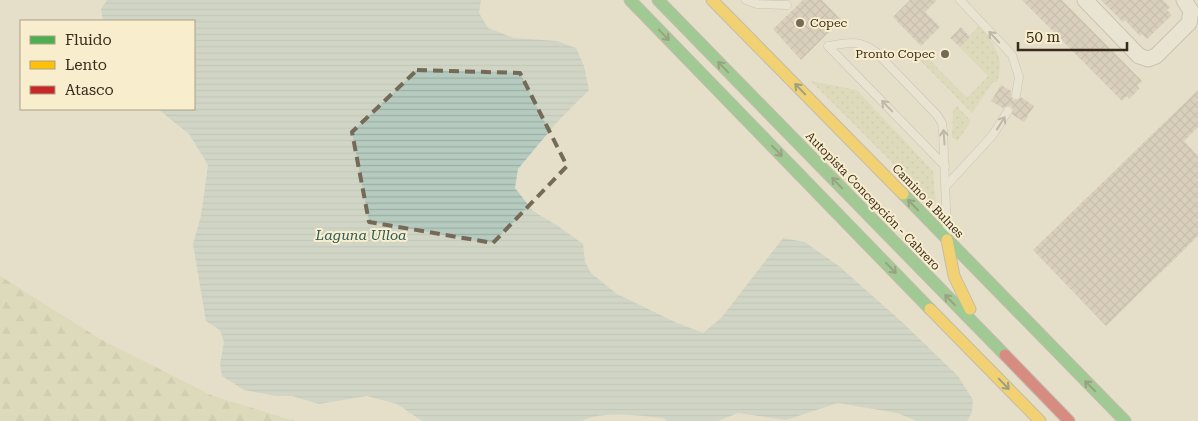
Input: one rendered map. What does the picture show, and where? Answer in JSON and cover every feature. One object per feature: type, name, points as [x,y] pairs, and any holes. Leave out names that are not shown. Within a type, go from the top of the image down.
[{"type":"main road","points":[[630,0],[1040,421]]},
{"type":"main road","name":"Autopista Concepción - Cabrero","points":[[658,0],[1069,421]]},
{"type":"main road","name":"Camino a Bulnes","points":[[712,0],[1125,421]]},
{"type":"main road","points":[[947,240],[948,255],[955,279],[984,334]]},
{"type":"street","points":[[1085,0],[1138,56],[1148,59],[1156,56],[1189,23],[1191,10],[1184,0]]},
{"type":"lane","points":[[746,0],[757,4],[787,5]]},
{"type":"lane","points":[[960,0],[1012,55],[1019,77],[1016,95]]},
{"type":"lane","points":[[945,166],[828,46],[855,42],[867,46],[876,52],[937,114],[944,131],[946,186],[947,240]]},
{"type":"lane","points":[[946,186],[992,136],[1008,112]]},
{"type":"highlighted area","points":[[417,70],[520,73],[567,166],[493,243],[369,222],[352,132]]},
{"type":"green space","points":[[979,26],[994,45],[1000,66],[997,82],[993,82],[972,113],[920,60],[925,55],[967,98],[988,76],[959,47]]},
{"type":"green space","points":[[811,81],[857,90],[933,171],[936,207]]},
{"type":"green space","points":[[957,106],[971,121],[958,141],[952,138],[953,110]]},
{"type":"green space","points":[[0,276],[102,340],[213,396],[295,421],[0,421]]},
{"type":"water","name":"Laguna Ulloa","points":[[107,0],[481,0],[479,13],[488,28],[514,38],[557,41],[576,48],[584,66],[589,90],[558,121],[518,169],[515,188],[533,211],[583,244],[585,262],[591,273],[617,294],[675,322],[703,333],[722,317],[783,238],[805,242],[840,267],[902,322],[958,376],[973,400],[972,412],[967,421],[917,421],[897,413],[838,403],[786,420],[738,413],[718,421],[667,421],[663,418],[611,415],[582,421],[422,421],[397,404],[367,396],[319,404],[292,396],[276,396],[244,390],[222,376],[220,364],[224,342],[220,330],[206,321],[193,244],[201,216],[208,165],[189,134],[159,110],[195,110],[195,20],[103,20],[101,9]]},
{"type":"building","points":[[803,0],[822,0],[841,20],[801,60],[773,29]]},
{"type":"building","points":[[910,0],[937,0],[925,12],[940,27],[921,46],[893,17]]},
{"type":"building","points":[[1022,0],[1062,0],[1142,81],[1137,86],[1140,88],[1129,99],[1127,96],[1122,101]]},
{"type":"building","points":[[1101,0],[1163,0],[1170,7],[1167,10],[1172,15],[1147,39],[1142,34],[1140,36],[1125,20],[1123,22]]},
{"type":"building","points":[[961,27],[970,37],[960,47],[950,38]]},
{"type":"building","points":[[1001,85],[1011,91],[1013,100],[1018,100],[1021,97],[1034,106],[1024,122],[1012,114],[1013,109],[1011,106],[1003,108],[991,101]]},
{"type":"building","points":[[1198,90],[1198,127],[1184,141],[1198,156],[1198,236],[1106,326],[1033,250]]},
{"type":"traffic: fast","points":[[630,0],[930,309]]},
{"type":"traffic: fast","points":[[658,0],[1005,355]]},
{"type":"traffic: fast","points":[[903,194],[1125,421]]},
{"type":"traffic: slow","points":[[712,0],[903,194]]},
{"type":"traffic: slow","points":[[947,240],[954,276],[970,309]]},
{"type":"traffic: slow","points":[[930,309],[1040,421]]},
{"type":"traffic: jam","points":[[1005,355],[1069,421]]},
{"type":"place","name":"Copec","points":[[800,23]]},
{"type":"place","name":"Pronto Copec","points":[[945,54]]}]
